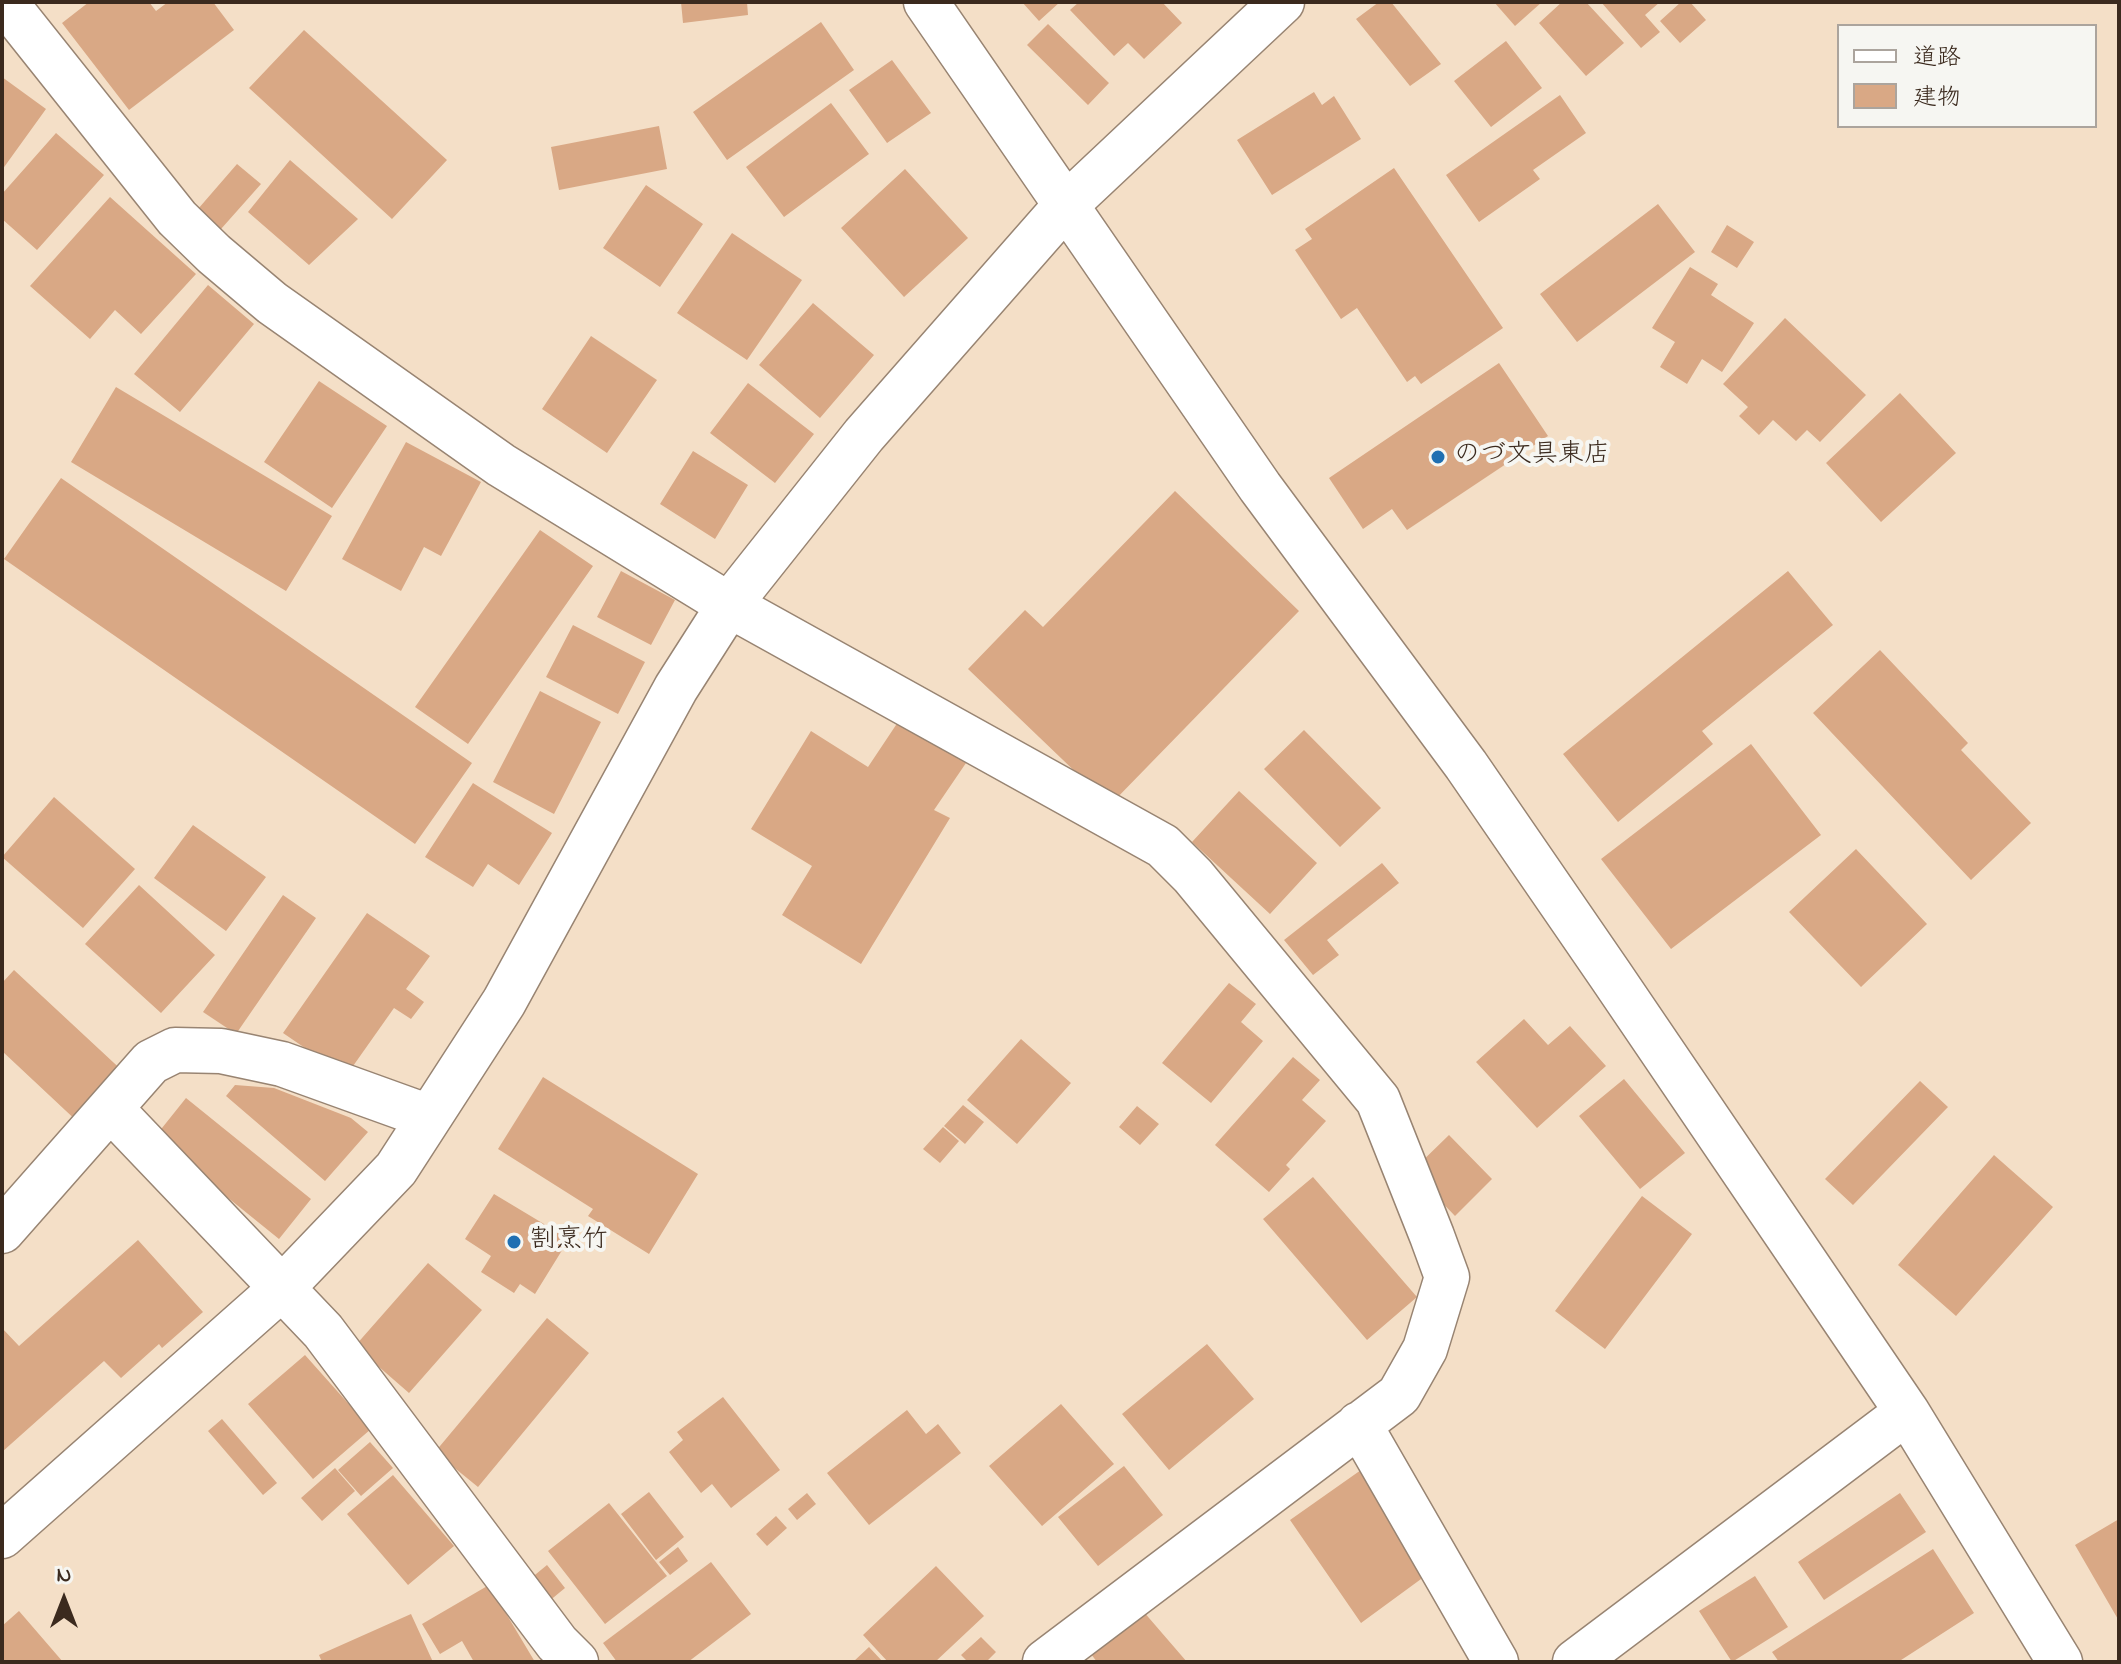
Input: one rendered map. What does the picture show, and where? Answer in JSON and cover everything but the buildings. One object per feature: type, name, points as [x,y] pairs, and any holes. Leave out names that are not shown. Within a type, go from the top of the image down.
[{"type":"street","points":[[5,2],[177,218],[272,303],[501,465],[729,605],[1163,846],[1193,876],[1378,1100],[1447,1277],[1425,1349],[1399,1395],[1046,1662]]},
{"type":"street","points":[[926,2],[1260,487],[1466,765],[1907,1412],[2060,1662]]},
{"type":"street","points":[[2,1536],[204,1361],[282,1288],[396,1169],[504,1002],[676,688],[729,605],[864,435],[1066,205],[1282,2]]},
{"type":"street","points":[[2,1231],[151,1062],[175,1050],[221,1051],[282,1064],[429,1117]]},
{"type":"street","points":[[111,1109],[323,1331],[557,1643],[576,1662]]},
{"type":"street","points":[[1575,1662],[1907,1412]]},
{"type":"street","points":[[1359,1424],[1496,1662]]},
{"type":"place","name":"のづ文具東店","points":[[1438,457]]},
{"type":"place","name":"割烹竹","points":[[514,1242]]}]
